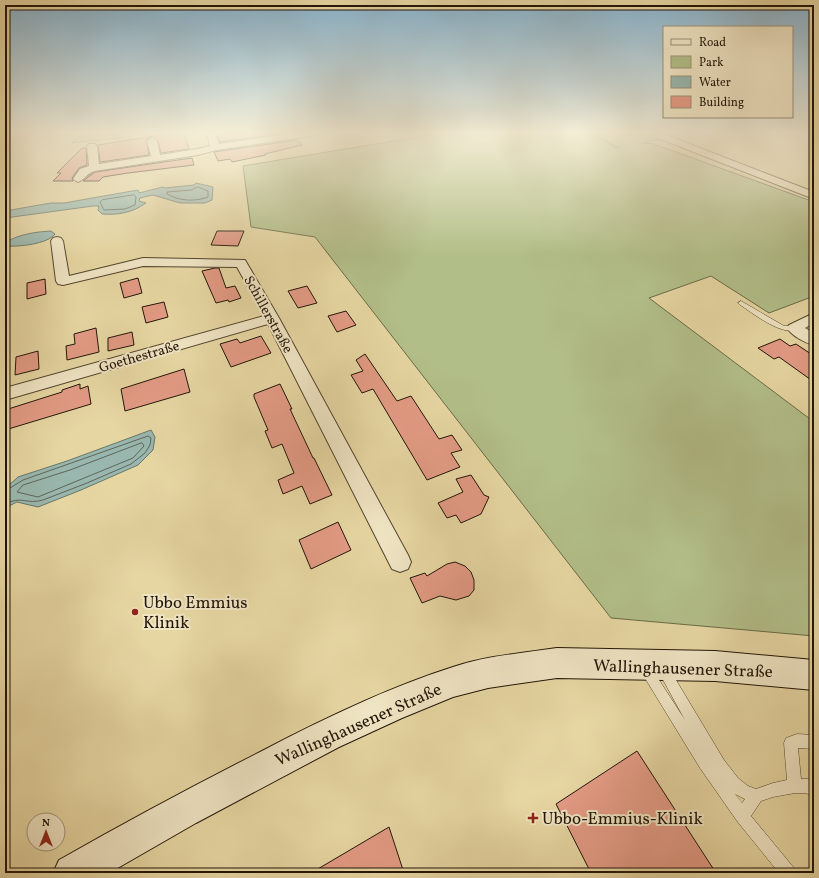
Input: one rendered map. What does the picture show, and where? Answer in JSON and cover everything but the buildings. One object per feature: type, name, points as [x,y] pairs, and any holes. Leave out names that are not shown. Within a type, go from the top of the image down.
[{"type":"street","points":[[78,178],[82,174]]},
{"type":"street","points":[[758,174],[814,196]]},
{"type":"street","name":"Schillerstraße","points":[[57,241],[63,281],[143,262],[240,263],[272,318],[400,562]]},
{"type":"street","points":[[794,328],[814,317]]},
{"type":"street","name":"Goethestraße","points":[[5,394],[272,318]]},
{"type":"street","points":[[794,328],[814,340]]},
{"type":"street","name":"Wallinghausener Straße","points":[[72,873],[183,810],[327,735],[394,705],[453,682],[488,673],[557,663],[715,666],[814,674]]},
{"type":"lane","points":[[741,303],[783,328],[794,328]]},
{"type":"lane","points":[[652,665],[719,765],[733,783],[743,791],[756,796]]},
{"type":"lane","points":[[652,665],[705,763],[742,816],[789,873]]},
{"type":"lane","points":[[795,786],[791,743],[797,740],[814,742]]},
{"type":"lane","points":[[742,816],[756,796],[773,790],[795,786],[808,786],[814,790]]},
{"type":"green space","points":[[244,174],[737,174],[814,202],[814,296],[769,313],[711,276],[649,298],[814,422],[814,636],[611,618],[315,237],[251,227]]},
{"type":"water","points":[[196,183],[213,187],[212,200],[205,203],[180,203],[153,195],[140,198],[139,201],[146,203],[141,206],[119,214],[102,214],[98,210],[99,206],[93,206],[5,218],[5,211],[51,203],[64,203],[138,190],[139,193],[163,187],[194,185]]},
{"type":"water","points":[[51,231],[55,234],[46,240],[25,245],[7,246],[6,242],[22,235]]},
{"type":"water","points":[[151,430],[155,437],[153,450],[138,465],[38,507],[17,502],[5,508],[5,487],[7,487],[18,477],[67,461]]},
{"type":"place","name":"Ubbo Emmius Klinik","points":[[135,612]]},
{"type":"place","name":"Ubbo-Emmius-Klinik","points":[[533,818]]}]
